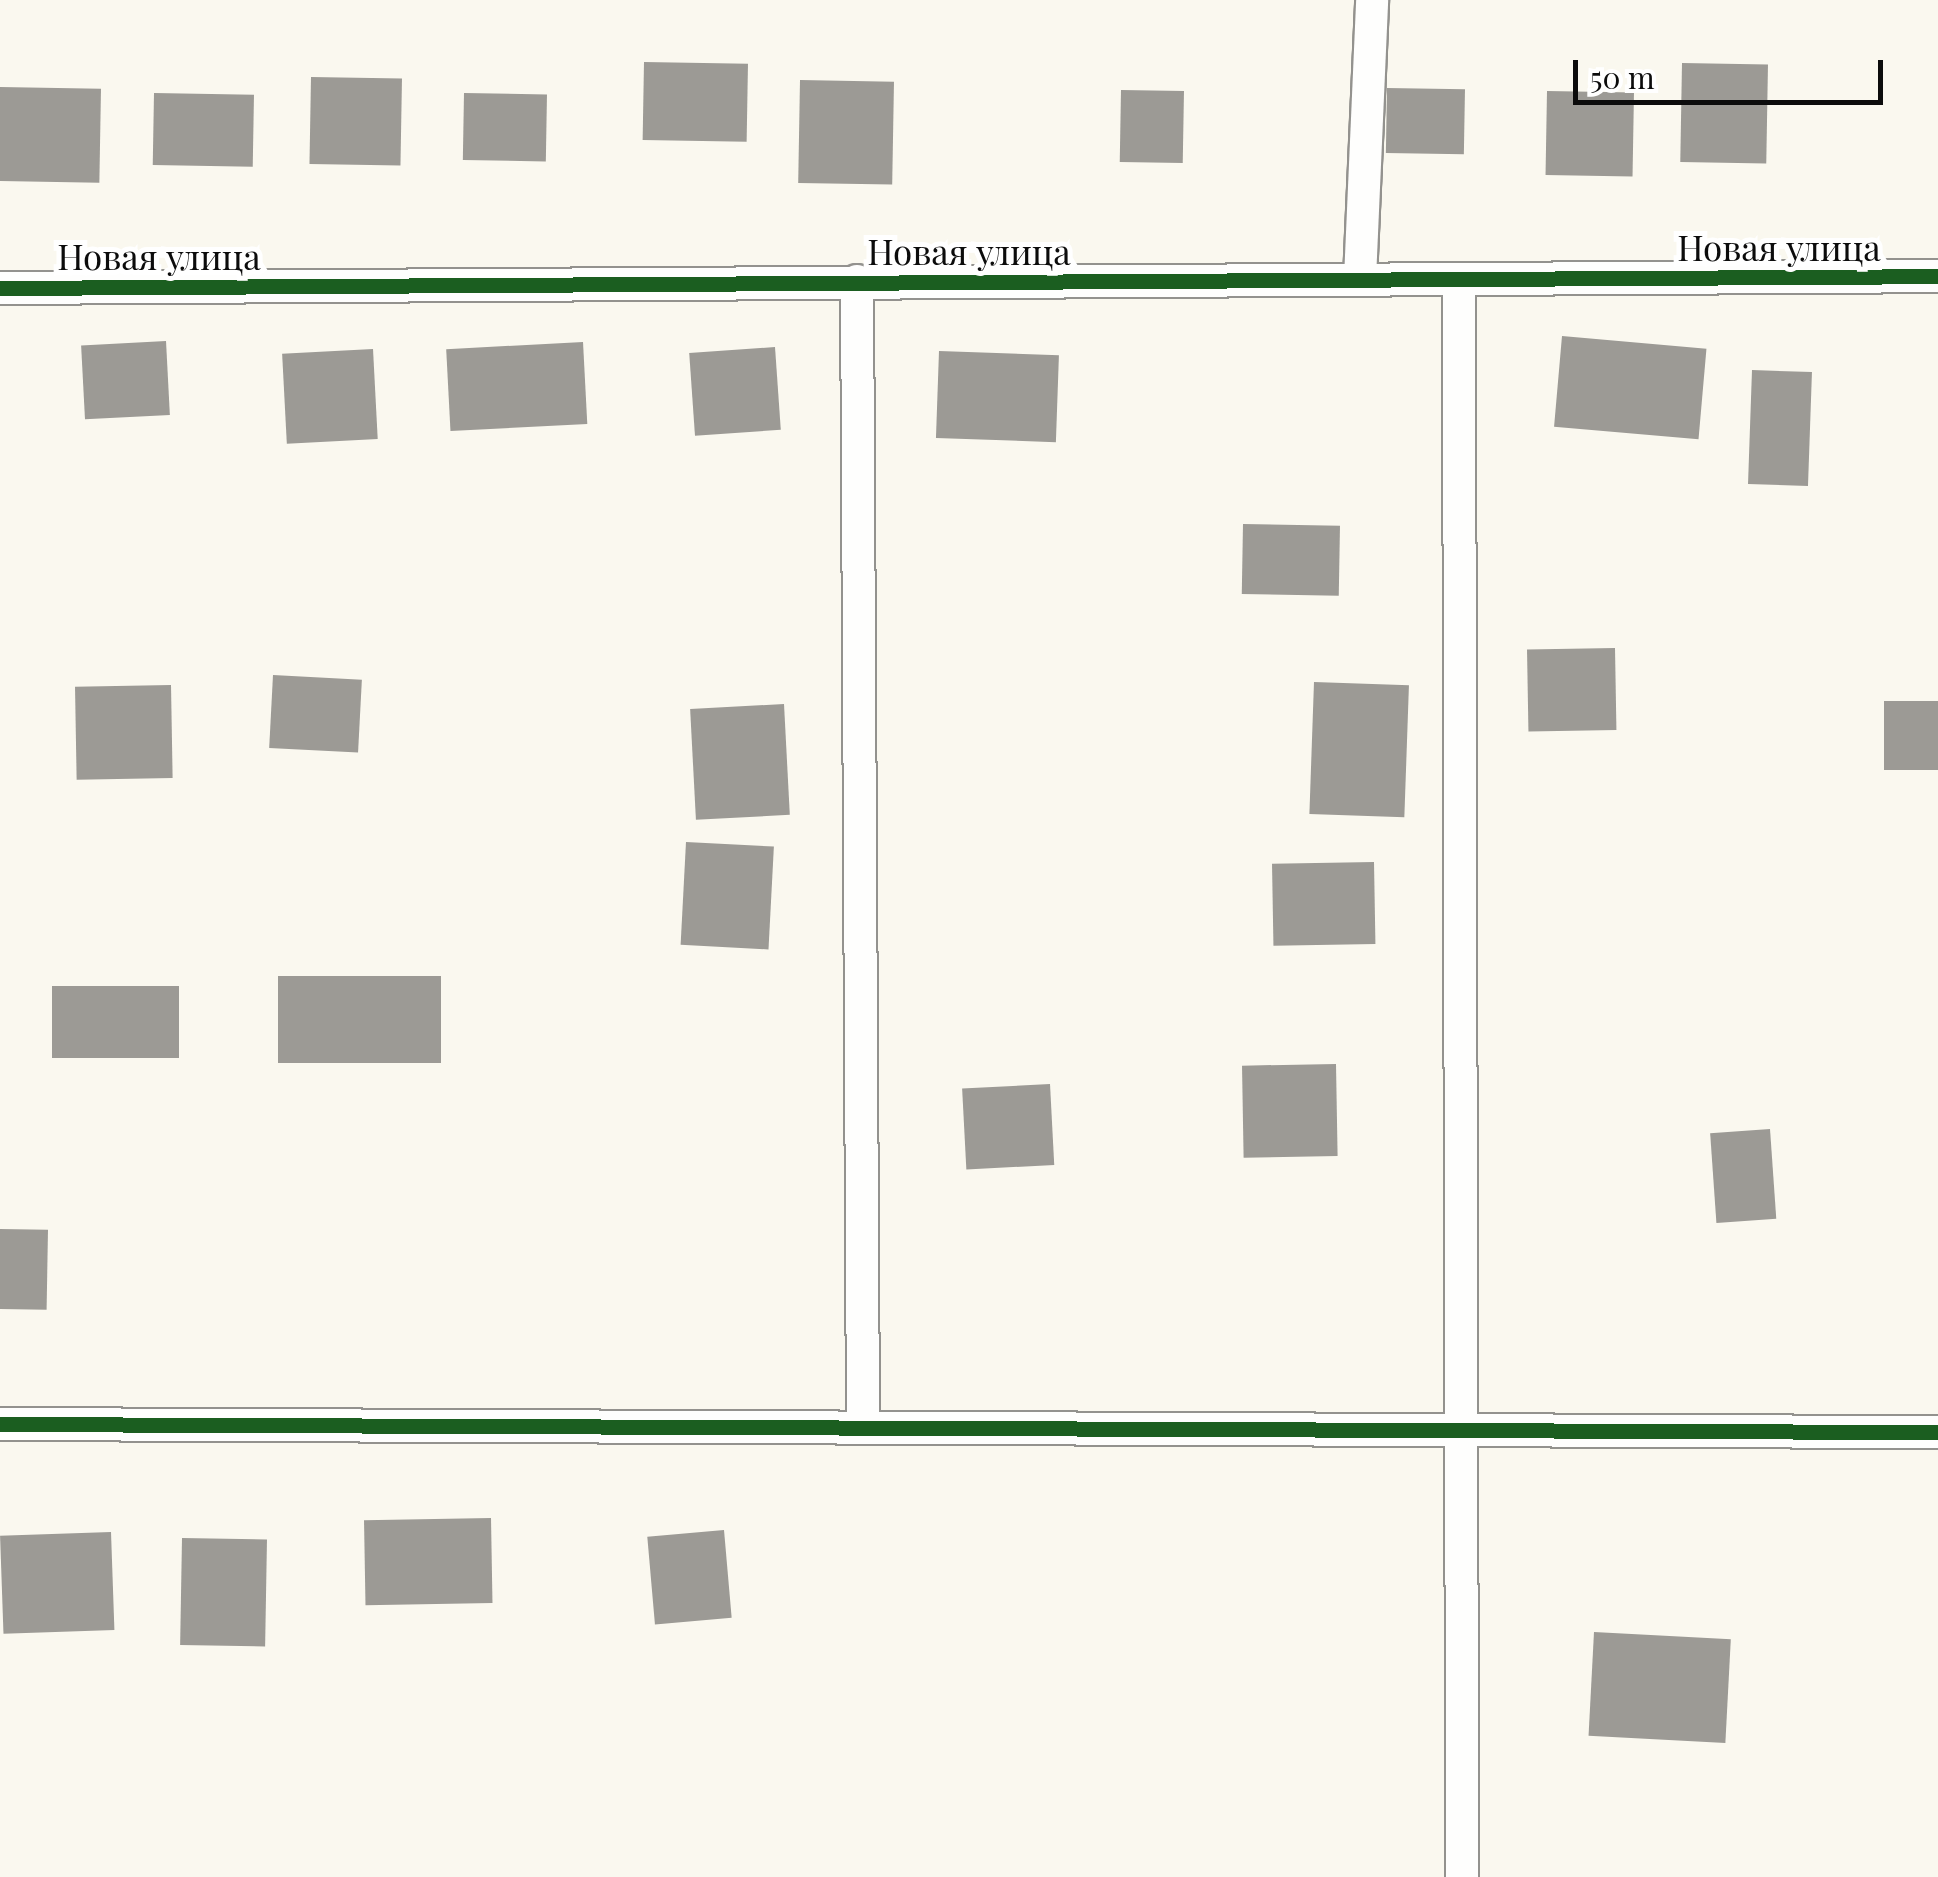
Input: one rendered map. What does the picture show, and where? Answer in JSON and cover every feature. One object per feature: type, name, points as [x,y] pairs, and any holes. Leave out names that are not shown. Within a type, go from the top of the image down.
[{"type":"street","points":[[1360,279],[1372,0]]},
{"type":"street","name":"Новая улица","points":[[0,288],[1938,276]]},
{"type":"street","points":[[1459,278],[1462,1877]]},
{"type":"street","points":[[857,281],[863,1428]]},
{"type":"street","points":[[0,1424],[1938,1432]]},
{"type":"building","points":[[644,62],[748,64],[747,142],[643,140]]},
{"type":"building","points":[[1682,63],[1768,65],[1766,163],[1680,162]]},
{"type":"building","points":[[311,77],[402,79],[400,166],[309,164]]},
{"type":"building","points":[[800,80],[894,82],[892,185],[798,183]]},
{"type":"building","points":[[0,87],[101,89],[99,183],[0,181]]},
{"type":"building","points":[[1387,88],[1465,89],[1464,154],[1386,153]]},
{"type":"building","points":[[1121,90],[1184,91],[1183,163],[1120,162]]},
{"type":"building","points":[[1547,91],[1634,93],[1633,177],[1546,175]]},
{"type":"building","points":[[154,93],[254,95],[253,167],[153,165]]},
{"type":"building","points":[[464,93],[547,94],[546,161],[463,160]]},
{"type":"building","points":[[1562,336],[1706,349],[1699,439],[1554,427]]},
{"type":"building","points":[[166,341],[170,415],[85,419],[81,345]]},
{"type":"building","points":[[583,342],[587,424],[450,431],[446,349]]},
{"type":"building","points":[[775,347],[781,430],[695,436],[689,353]]},
{"type":"building","points":[[373,349],[378,439],[287,444],[282,354]]},
{"type":"building","points":[[939,351],[1059,355],[1056,442],[936,438]]},
{"type":"building","points":[[1752,370],[1812,372],[1808,486],[1748,484]]},
{"type":"building","points":[[1243,524],[1340,526],[1339,596],[1242,594]]},
{"type":"building","points":[[1615,648],[1616,730],[1528,732],[1527,650]]},
{"type":"building","points":[[273,675],[362,680],[358,753],[269,748]]},
{"type":"building","points":[[1314,682],[1409,685],[1404,817],[1309,814]]},
{"type":"building","points":[[171,685],[173,778],[77,780],[75,687]]},
{"type":"building","points":[[1884,701],[1938,701],[1938,770],[1884,770]]},
{"type":"building","points":[[784,704],[790,815],[696,820],[690,709]]},
{"type":"building","points":[[686,842],[774,847],[768,949],[681,945]]},
{"type":"building","points":[[1374,862],[1375,944],[1273,946],[1272,864]]},
{"type":"building","points":[[278,976],[441,976],[441,1063],[278,1063]]},
{"type":"building","points":[[52,986],[179,986],[179,1058],[52,1058]]},
{"type":"building","points":[[1336,1064],[1338,1156],[1244,1158],[1242,1066]]},
{"type":"building","points":[[1050,1084],[1054,1165],[966,1169],[962,1089]]},
{"type":"building","points":[[1770,1129],[1776,1219],[1716,1223],[1710,1133]]},
{"type":"building","points":[[0,1229],[48,1230],[47,1310],[0,1309]]},
{"type":"building","points":[[491,1518],[492,1603],[366,1605],[364,1520]]},
{"type":"building","points":[[724,1530],[732,1618],[655,1624],[647,1537]]},
{"type":"building","points":[[111,1532],[114,1630],[3,1634],[0,1536]]},
{"type":"building","points":[[182,1538],[267,1539],[265,1646],[180,1645]]},
{"type":"building","points":[[1594,1632],[1731,1639],[1725,1743],[1589,1736]]},
{"type":"cycle path","points":[[0,288],[1938,276]]},
{"type":"cycle path","points":[[0,1424],[1938,1432]]}]
